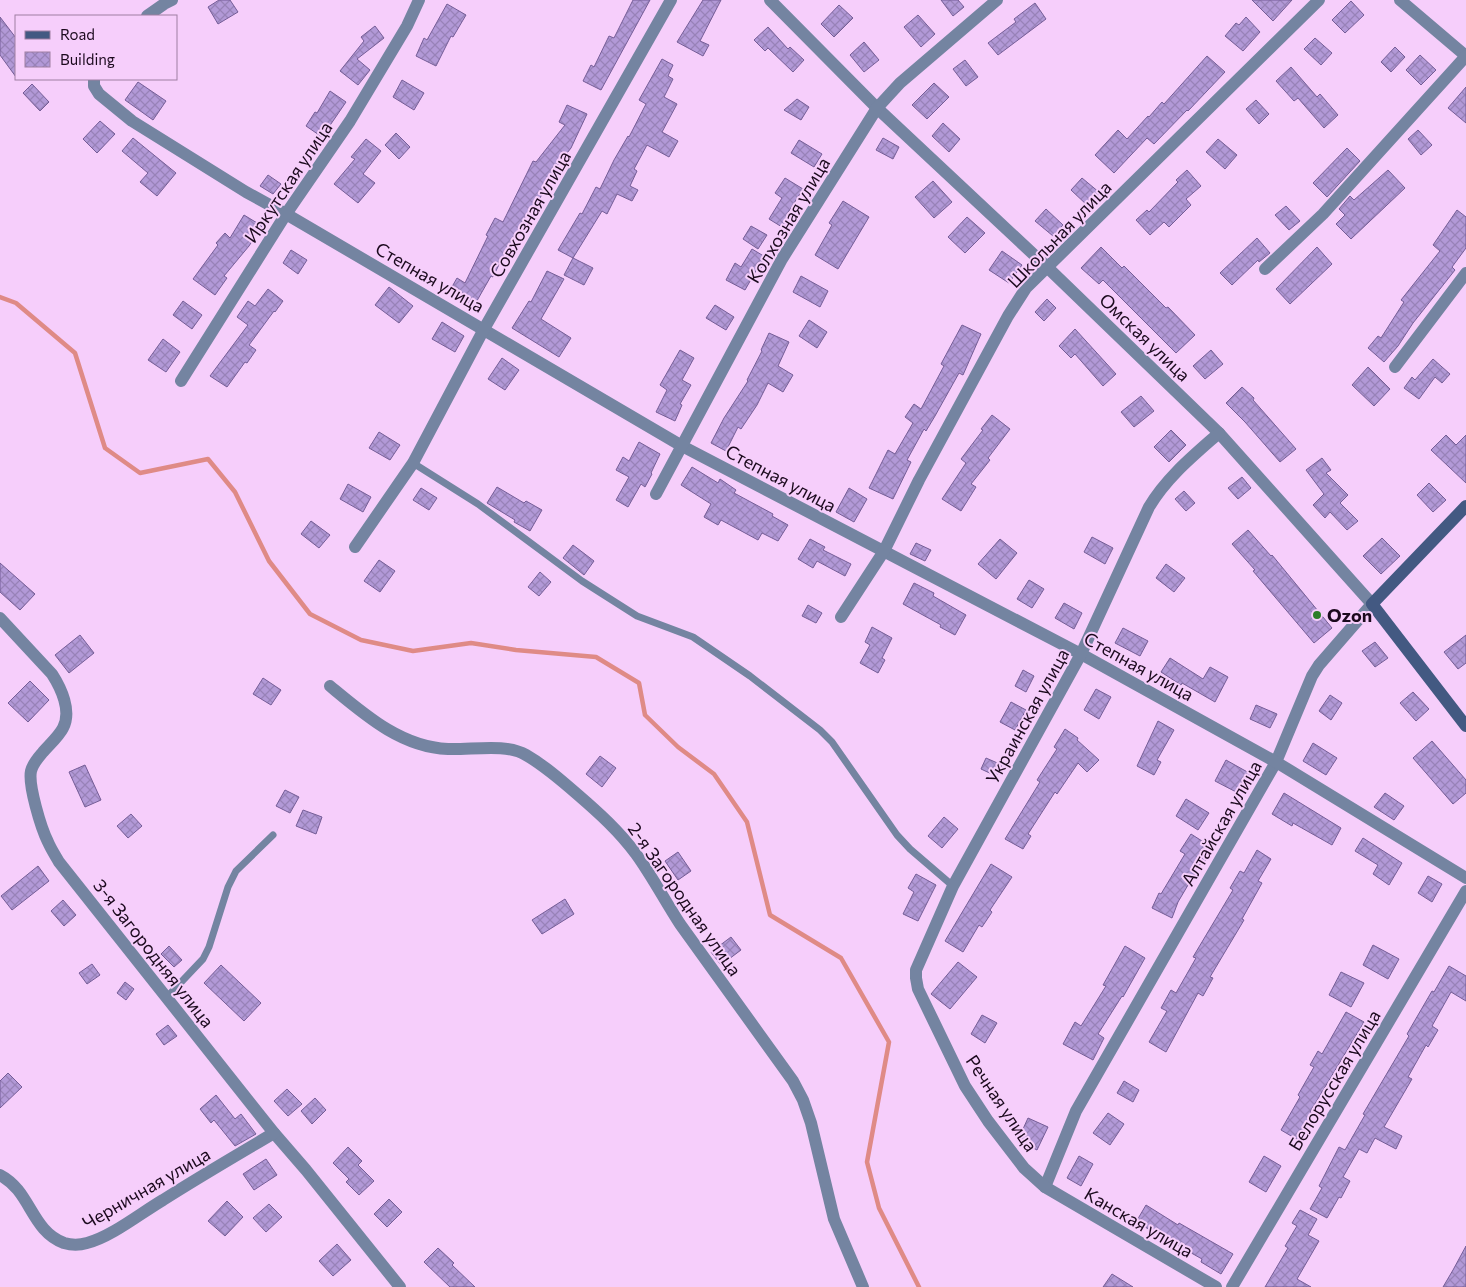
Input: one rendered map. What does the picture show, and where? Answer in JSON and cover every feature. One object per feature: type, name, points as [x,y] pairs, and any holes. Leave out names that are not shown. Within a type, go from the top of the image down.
[{"type":"street","points":[[148,15],[172,0]]},
{"type":"street","name":"Иркутская улица","points":[[181,380],[286,214],[350,121],[407,26],[420,0]]},
{"type":"street","name":"Совхозная улица","points":[[355,547],[413,463],[484,329],[672,0]]},
{"type":"street","name":"Омская улица","points":[[770,0],[877,108],[1047,267],[1219,433],[1372,604],[1466,726]]},
{"type":"street","name":"Колхозная улица","points":[[656,494],[782,259],[877,108],[900,83],[997,0]]},
{"type":"street","name":"Школьная улица","points":[[841,617],[884,551],[919,480],[1008,316],[1026,288],[1319,0]]},
{"type":"street","points":[[1265,269],[1323,214],[1466,56],[1400,0]]},
{"type":"street","name":"Степная улица","points":[[94,82],[106,100],[132,121],[246,192],[682,446],[1081,654],[1276,762],[1466,878]]},
{"type":"street","points":[[1395,368],[1466,273]]},
{"type":"street","name":"Украинская улица","points":[[916,978],[916,970],[953,886],[1081,654],[1149,506],[1158,491],[1174,473],[1219,433]]},
{"type":"street","name":"Алтайская улица","points":[[1045,1187],[1076,1111],[1276,762],[1312,676],[1319,665],[1372,604],[1466,506]]},
{"type":"street","name":"3-я Загородняя улица","points":[[0,618],[52,674],[66,705],[66,718],[63,728],[35,762],[31,770],[30,780],[41,826],[59,862],[274,1133],[400,1287]]},
{"type":"street","name":"2-я Загородная улица","points":[[330,686],[383,727],[408,741],[447,749],[510,749],[525,754],[552,772],[613,826],[636,854],[680,922],[793,1081],[803,1100],[811,1123],[834,1219],[863,1287]]},
{"type":"street","name":"Белорусская улица","points":[[1232,1287],[1466,891]]},
{"type":"street","name":"Речная улица","points":[[916,978],[918,989],[965,1086],[988,1121],[1024,1168],[1045,1187]]},
{"type":"street","name":"Черничная улица","points":[[0,1175],[16,1186],[43,1229],[64,1243],[74,1245],[86,1244],[117,1228],[274,1133]]},
{"type":"street","name":"Канская улица","points":[[1045,1187],[1216,1287]]},
{"type":"lane","points":[[413,463],[478,504],[582,581],[637,616],[693,637],[750,676],[820,730],[832,742],[897,835],[910,849],[953,886]]},
{"type":"lane","points":[[167,997],[195,968],[206,953],[228,887],[236,870],[272,835]]},
{"type":"building","points":[[219,0],[230,0],[238,12],[218,24],[208,7]]},
{"type":"building","points":[[633,0],[650,0],[601,90],[583,81],[591,65],[594,67],[609,36],[614,38]]},
{"type":"building","points":[[703,0],[721,0],[700,41],[709,45],[703,56],[677,42]]},
{"type":"building","points":[[941,0],[958,0],[964,7],[953,16]]},
{"type":"building","points":[[1252,0],[1292,0],[1273,21]]},
{"type":"building","points":[[1351,1],[1364,15],[1345,33],[1332,20]]},
{"type":"building","points":[[1035,3],[1046,19],[998,55],[988,43],[1016,22],[1014,19]]},
{"type":"building","points":[[447,4],[466,15],[453,37],[451,36],[436,66],[416,56],[424,38],[427,40]]},
{"type":"building","points":[[839,5],[853,18],[834,37],[821,24]]},
{"type":"building","points":[[918,15],[935,34],[921,47],[904,27]]},
{"type":"building","points":[[0,17],[15,37],[15,76],[0,55]]},
{"type":"building","points":[[1246,17],[1260,32],[1243,51],[1225,36],[1236,23],[1239,25]]},
{"type":"building","points":[[375,26],[384,38],[357,59],[370,70],[358,85],[340,71],[364,41],[361,37]]},
{"type":"building","points":[[768,27],[788,49],[790,47],[804,60],[793,72],[768,48],[765,51],[754,40]]},
{"type":"building","points":[[1315,38],[1332,53],[1321,65],[1304,49]]},
{"type":"building","points":[[864,42],[879,60],[864,72],[850,55]]},
{"type":"building","points":[[1395,47],[1405,57],[1391,72],[1381,62]]},
{"type":"building","points":[[1420,55],[1436,70],[1421,85],[1406,70]]},
{"type":"building","points":[[1207,56],[1225,72],[1154,144],[1147,138],[1114,173],[1095,155],[1118,130],[1127,139],[1162,102],[1164,104]]},
{"type":"building","points":[[662,59],[673,65],[668,76],[673,79],[664,97],[677,104],[662,132],[678,141],[669,157],[647,145],[634,169],[637,171],[630,186],[638,190],[632,201],[617,194],[607,214],[602,211],[573,258],[558,250],[580,213],[582,214],[596,187],[600,189],[614,160],[629,137],[646,104],[639,100]]},
{"type":"building","points":[[965,60],[978,77],[966,86],[953,69]]},
{"type":"building","points":[[1291,67],[1317,97],[1320,94],[1338,115],[1324,128],[1298,98],[1294,101],[1276,81]]},
{"type":"building","points":[[402,80],[424,93],[414,110],[393,97]]},
{"type":"building","points":[[138,82],[166,101],[153,120],[125,100]]},
{"type":"building","points":[[934,83],[949,97],[927,119],[912,105]]},
{"type":"building","points":[[32,84],[49,102],[40,111],[23,93]]},
{"type":"building","points":[[1466,87],[1466,123],[1448,108]]},
{"type":"building","points":[[330,91],[346,102],[322,137],[306,126],[315,112],[317,113]]},
{"type":"building","points":[[797,99],[809,107],[801,120],[784,110]]},
{"type":"building","points":[[1256,100],[1269,114],[1259,124],[1246,109]]},
{"type":"building","points":[[567,105],[587,114],[571,148],[553,171],[531,217],[526,215],[493,277],[491,276],[474,306],[449,292],[457,278],[465,283],[495,218],[503,222],[533,161],[536,162],[565,125],[559,122]]},
{"type":"building","points":[[100,121],[115,134],[97,153],[83,139]]},
{"type":"building","points":[[943,123],[960,139],[949,152],[932,136]]},
{"type":"building","points":[[1418,130],[1432,145],[1421,155],[1408,139]]},
{"type":"building","points":[[396,133],[410,147],[399,159],[385,145]]},
{"type":"building","points":[[133,138],[176,173],[157,196],[140,182],[148,173],[122,151]]},
{"type":"building","points":[[883,138],[899,147],[893,159],[876,150]]},
{"type":"building","points":[[366,139],[381,151],[363,174],[375,183],[358,203],[334,184],[355,159],[351,157]]},
{"type":"building","points":[[1218,139],[1237,155],[1225,169],[1206,152]]},
{"type":"building","points":[[799,140],[822,154],[814,167],[791,153]]},
{"type":"building","points":[[1347,148],[1360,161],[1327,197],[1313,183]]},
{"type":"building","points":[[1187,170],[1201,186],[1186,199],[1191,205],[1169,227],[1164,222],[1150,235],[1136,220],[1147,210],[1149,212]]},
{"type":"building","points":[[1388,170],[1405,188],[1351,239],[1336,224],[1345,215],[1339,209],[1350,196],[1354,200]]},
{"type":"building","points":[[268,175],[281,184],[273,194],[260,186]]},
{"type":"building","points":[[785,178],[803,189],[787,214],[789,216],[782,227],[769,219],[782,198],[775,193]]},
{"type":"building","points":[[1082,178],[1100,193],[1088,206],[1071,190]]},
{"type":"building","points":[[933,181],[952,202],[934,218],[915,197]]},
{"type":"building","points":[[843,201],[869,217],[838,269],[815,255],[832,225],[829,223]]},
{"type":"building","points":[[1286,206],[1300,221],[1289,230],[1275,215]]},
{"type":"building","points":[[1046,209],[1063,225],[1053,236],[1035,221]]},
{"type":"building","points":[[1457,210],[1466,217],[1466,248],[1452,267],[1455,270],[1384,362],[1368,348],[1378,336],[1381,338],[1404,302],[1401,300],[1440,251],[1433,245]]},
{"type":"building","points":[[244,215],[262,226],[249,246],[224,276],[227,278],[215,295],[193,279],[218,245],[216,243],[225,233],[230,238]]},
{"type":"building","points":[[967,217],[985,233],[965,253],[948,237]]},
{"type":"building","points":[[751,226],[767,235],[758,249],[743,239]]},
{"type":"building","points":[[1257,238],[1270,253],[1259,262],[1258,260],[1232,285],[1220,273]]},
{"type":"building","points":[[1101,247],[1122,268],[1124,266],[1166,308],[1168,307],[1195,335],[1176,353],[1103,280],[1099,284],[1081,268]]},
{"type":"building","points":[[1317,247],[1332,264],[1290,304],[1276,289]]},
{"type":"building","points":[[752,249],[767,258],[759,271],[757,269],[745,290],[726,280],[735,263],[741,267]]},
{"type":"building","points":[[291,250],[307,260],[298,274],[283,263]]},
{"type":"building","points":[[1002,251],[1022,265],[1009,283],[989,270]]},
{"type":"building","points":[[573,258],[593,268],[584,285],[564,275]]},
{"type":"building","points":[[547,271],[564,279],[541,319],[571,338],[559,357],[512,328],[529,301],[531,302]]},
{"type":"building","points":[[801,276],[828,291],[820,307],[793,292]]},
{"type":"building","points":[[389,287],[413,306],[399,323],[375,305]]},
{"type":"building","points":[[268,289],[283,301],[249,345],[256,350],[227,387],[210,376],[248,325],[237,317],[248,301],[255,306]]},
{"type":"building","points":[[1047,299],[1056,308],[1044,321],[1035,312]]},
{"type":"building","points":[[183,301],[202,315],[192,329],[173,315]]},
{"type":"building","points":[[715,305],[734,317],[726,330],[706,318]]},
{"type":"building","points":[[809,320],[827,332],[817,348],[799,336]]},
{"type":"building","points":[[442,322],[464,336],[455,352],[432,339]]},
{"type":"building","points":[[962,325],[981,334],[963,375],[959,373],[907,460],[911,462],[893,499],[869,488],[888,450],[895,454],[913,423],[905,417],[914,404],[921,409],[944,366],[941,364]]},
{"type":"building","points":[[1075,329],[1116,374],[1103,386],[1075,354],[1071,358],[1059,346]]},
{"type":"building","points":[[769,333],[789,342],[778,366],[793,375],[783,392],[768,383],[757,405],[741,429],[738,427],[726,451],[711,443],[724,418],[748,381]]},
{"type":"building","points":[[163,339],[180,352],[166,372],[148,360]]},
{"type":"building","points":[[680,350],[694,358],[682,380],[691,385],[680,404],[682,405],[675,421],[656,412],[667,390],[660,385]]},
{"type":"building","points":[[1211,350],[1223,364],[1205,379],[1193,366]]},
{"type":"building","points":[[502,358],[519,370],[505,390],[488,379]]},
{"type":"building","points":[[1433,359],[1450,374],[1442,383],[1435,377],[1419,399],[1404,388],[1412,377],[1415,380]]},
{"type":"building","points":[[1368,367],[1390,389],[1374,406],[1352,385]]},
{"type":"building","points":[[1242,387],[1254,398],[1253,400],[1296,449],[1280,462],[1226,403]]},
{"type":"building","points":[[1141,396],[1154,411],[1134,427],[1121,412]]},
{"type":"building","points":[[992,415],[1010,429],[988,458],[990,460],[971,484],[976,487],[961,511],[942,499],[966,463],[961,459]]},
{"type":"building","points":[[1171,430],[1186,445],[1169,462],[1154,447]]},
{"type":"building","points":[[379,432],[400,445],[390,460],[369,448]]},
{"type":"building","points":[[1446,435],[1456,445],[1466,435],[1466,483],[1431,450]]},
{"type":"building","points":[[639,442],[660,454],[645,487],[641,484],[628,507],[616,500],[629,477],[616,470],[623,457],[629,461]]},
{"type":"building","points":[[1322,458],[1331,470],[1326,473],[1348,495],[1340,503],[1358,521],[1347,530],[1330,512],[1325,518],[1313,505],[1324,494],[1306,470]]},
{"type":"building","points":[[692,467],[718,483],[720,479],[736,490],[734,493],[773,514],[772,516],[788,525],[778,541],[762,533],[758,540],[721,520],[718,525],[704,517],[711,504],[681,485]]},
{"type":"building","points":[[1242,477],[1251,488],[1238,499],[1228,488]]},
{"type":"building","points":[[1429,483],[1446,500],[1433,512],[1417,495]]},
{"type":"building","points":[[348,484],[371,497],[363,512],[340,499]]},
{"type":"building","points":[[497,487],[524,503],[526,501],[542,510],[530,531],[487,503]]},
{"type":"building","points":[[421,488],[437,498],[429,510],[413,500]]},
{"type":"building","points":[[849,488],[867,499],[854,522],[836,512]]},
{"type":"building","points":[[1184,491],[1195,503],[1186,511],[1175,499]]},
{"type":"building","points":[[311,521],[330,535],[319,548],[301,534]]},
{"type":"building","points":[[1248,530],[1272,555],[1332,628],[1314,643],[1232,544]]},
{"type":"building","points":[[1092,537],[1113,548],[1105,564],[1084,552]]},
{"type":"building","points":[[1382,538],[1400,556],[1381,574],[1363,556]]},
{"type":"building","points":[[810,539],[825,547],[823,550],[851,564],[845,576],[817,561],[813,568],[798,559]]},
{"type":"building","points":[[1000,539],[1017,553],[996,579],[978,564]]},
{"type":"building","points":[[916,543],[931,550],[925,561],[910,554]]},
{"type":"building","points":[[573,545],[594,561],[584,575],[563,558]]},
{"type":"building","points":[[379,560],[395,571],[380,592],[364,581]]},
{"type":"building","points":[[0,563],[35,594],[20,610],[0,592]]},
{"type":"building","points":[[1166,564],[1185,578],[1174,592],[1156,578]]},
{"type":"building","points":[[540,572],[551,582],[539,596],[528,587]]},
{"type":"building","points":[[1029,580],[1044,589],[1032,608],[1017,599]]},
{"type":"building","points":[[914,583],[934,593],[933,596],[966,615],[955,635],[903,604]]},
{"type":"building","points":[[1064,603],[1082,613],[1074,629],[1055,618]]},
{"type":"building","points":[[808,605],[822,613],[816,623],[802,616]]},
{"type":"building","points":[[872,627],[892,638],[882,658],[885,660],[878,673],[860,663],[870,645],[865,642]]},
{"type":"building","points":[[1123,628],[1148,641],[1140,656],[1115,643]]},
{"type":"building","points":[[80,635],[94,653],[69,673],[55,655]]},
{"type":"building","points":[[1466,635],[1466,663],[1458,669],[1444,652]]},
{"type":"building","points":[[1375,642],[1388,658],[1375,667],[1362,651]]},
{"type":"building","points":[[1170,658],[1203,679],[1210,667],[1228,677],[1215,702],[1182,683],[1181,685],[1161,672]]},
{"type":"building","points":[[1023,670],[1034,676],[1026,692],[1015,686]]},
{"type":"building","points":[[263,678],[281,690],[271,705],[253,694]]},
{"type":"building","points":[[30,681],[49,700],[28,722],[8,703]]},
{"type":"building","points":[[1096,689],[1111,697],[1099,719],[1084,710]]},
{"type":"building","points":[[1413,692],[1429,709],[1416,721],[1400,703]]},
{"type":"building","points":[[1330,695],[1342,703],[1331,720],[1319,711]]},
{"type":"building","points":[[1011,702],[1026,710],[1015,730],[1000,722]]},
{"type":"building","points":[[1256,705],[1277,714],[1270,728],[1250,719]]},
{"type":"building","points":[[1158,721],[1174,730],[1157,760],[1161,762],[1154,775],[1137,766]]},
{"type":"building","points":[[1065,729],[1078,738],[1077,740],[1099,760],[1087,772],[1078,763],[1057,794],[1055,792],[1028,834],[1031,836],[1023,849],[1005,839],[1040,782],[1037,780],[1057,749],[1054,747]]},
{"type":"building","points":[[1432,741],[1466,780],[1466,793],[1453,804],[1413,758]]},
{"type":"building","points":[[1313,743],[1337,758],[1326,775],[1303,761]]},
{"type":"building","points":[[600,756],[616,768],[602,787],[586,774]]},
{"type":"building","points":[[986,758],[1002,765],[996,776],[981,769]]},
{"type":"building","points":[[1226,760],[1251,774],[1240,794],[1215,781]]},
{"type":"building","points":[[85,765],[101,800],[85,807],[69,772]]},
{"type":"building","points":[[285,790],[299,797],[290,813],[276,806]]},
{"type":"building","points":[[1284,793],[1341,828],[1332,845],[1293,823],[1292,826],[1272,814]]},
{"type":"building","points":[[1385,793],[1404,806],[1394,820],[1374,807]]},
{"type":"building","points":[[1186,799],[1209,813],[1198,830],[1176,816]]},
{"type":"building","points":[[303,810],[322,817],[316,834],[296,826]]},
{"type":"building","points":[[131,814],[142,826],[128,838],[117,826]]},
{"type":"building","points":[[944,817],[958,829],[942,848],[928,836]]},
{"type":"building","points":[[1191,834],[1213,848],[1203,865],[1201,863],[1178,902],[1172,918],[1152,908],[1159,893],[1161,894],[1185,854],[1180,851]]},
{"type":"building","points":[[1363,838],[1402,863],[1389,885],[1373,874],[1378,865],[1355,851]]},
{"type":"building","points":[[1257,850],[1271,859],[1258,881],[1262,883],[1242,919],[1244,920],[1210,977],[1213,978],[1203,996],[1198,993],[1166,1052],[1149,1042],[1167,1011],[1161,1008],[1171,990],[1176,993],[1196,958],[1193,957],[1233,890],[1230,888],[1240,871],[1244,873]]},
{"type":"building","points":[[678,852],[691,871],[678,880],[665,861]]},
{"type":"building","points":[[991,864],[1012,877],[990,910],[992,912],[982,927],[979,925],[963,952],[945,941]]},
{"type":"building","points":[[38,866],[49,881],[12,910],[1,896]]},
{"type":"building","points":[[916,874],[936,885],[918,921],[903,914],[914,892],[908,888]]},
{"type":"building","points":[[1428,876],[1442,884],[1432,902],[1418,893]]},
{"type":"building","points":[[565,899],[574,914],[542,934],[532,920]]},
{"type":"building","points":[[63,900],[76,915],[64,926],[51,911]]},
{"type":"building","points":[[731,937],[741,950],[721,965],[711,952]]},
{"type":"building","points":[[1373,945],[1399,959],[1388,979],[1363,965]]},
{"type":"building","points":[[169,946],[182,960],[174,967],[161,954]]},
{"type":"building","points":[[1125,946],[1145,958],[1123,997],[1098,1034],[1104,1038],[1093,1060],[1063,1044],[1075,1022],[1081,1026],[1106,986],[1103,985]]},
{"type":"building","points":[[958,962],[977,977],[950,1009],[931,994]]},
{"type":"building","points":[[92,964],[100,975],[87,984],[79,973]]},
{"type":"building","points":[[221,965],[261,1003],[244,1021],[204,983]]},
{"type":"building","points":[[1449,966],[1466,976],[1466,1001],[1451,992],[1432,1026],[1438,1030],[1428,1047],[1426,1045],[1408,1077],[1412,1079],[1384,1127],[1402,1136],[1396,1149],[1375,1138],[1367,1153],[1359,1149],[1343,1177],[1350,1181],[1327,1218],[1310,1209],[1322,1188],[1319,1186],[1339,1147],[1345,1150],[1365,1115],[1363,1114],[1409,1036],[1407,1034]]},
{"type":"building","points":[[1341,972],[1364,983],[1351,1007],[1329,995]]},
{"type":"building","points":[[125,982],[134,989],[126,1000],[117,993]]},
{"type":"building","points":[[1346,1012],[1364,1022],[1310,1112],[1313,1114],[1298,1140],[1281,1130],[1300,1097],[1298,1095],[1314,1067],[1310,1065],[1318,1051],[1322,1054]]},
{"type":"building","points":[[982,1015],[997,1023],[985,1043],[971,1034]]},
{"type":"building","points":[[168,1025],[177,1036],[164,1045],[156,1034]]},
{"type":"building","points":[[8,1073],[22,1087],[0,1108],[0,1081]]},
{"type":"building","points":[[1124,1081],[1139,1090],[1133,1102],[1117,1093]]},
{"type":"building","points":[[287,1089],[302,1104],[288,1116],[274,1101]]},
{"type":"building","points":[[216,1095],[235,1119],[241,1114],[256,1134],[235,1146],[214,1120],[211,1123],[200,1109]]},
{"type":"building","points":[[315,1098],[326,1110],[312,1124],[301,1111]]},
{"type":"building","points":[[1108,1113],[1124,1124],[1110,1145],[1093,1133]]},
{"type":"building","points":[[1028,1118],[1048,1127],[1037,1150],[1018,1140]]},
{"type":"building","points":[[348,1147],[362,1161],[358,1165],[374,1181],[359,1195],[346,1182],[349,1179],[333,1163]]},
{"type":"building","points":[[1079,1156],[1093,1164],[1081,1186],[1067,1178]]},
{"type":"building","points":[[1264,1156],[1281,1166],[1266,1192],[1249,1182]]},
{"type":"building","points":[[266,1159],[277,1175],[254,1190],[243,1174]]},
{"type":"building","points":[[389,1199],[402,1212],[387,1227],[374,1214]]},
{"type":"building","points":[[227,1201],[243,1217],[225,1236],[208,1221]]},
{"type":"building","points":[[269,1204],[282,1217],[266,1232],[253,1218]]},
{"type":"building","points":[[1146,1205],[1178,1225],[1179,1223],[1233,1254],[1221,1274],[1201,1262],[1202,1259],[1136,1222]]},
{"type":"building","points":[[1300,1210],[1317,1219],[1308,1235],[1319,1241],[1297,1279],[1311,1287],[1265,1287],[1288,1248],[1285,1246],[1297,1226],[1292,1223]]},
{"type":"building","points":[[337,1244],[351,1260],[333,1276],[319,1261]]},
{"type":"building","points":[[1466,1246],[1466,1287],[1443,1287],[1453,1270]]},
{"type":"building","points":[[438,1248],[454,1263],[452,1265],[475,1287],[450,1287],[424,1262]]},
{"type":"building","points":[[1112,1274],[1133,1287],[1103,1287]]},
{"type":"waterway","points":[[0,297],[16,303],[75,353],[105,448],[140,473],[208,459],[235,492],[269,561],[310,614],[361,640],[413,651],[471,643],[516,650],[596,657],[639,683],[645,715],[678,747],[714,774],[747,822],[770,915],[841,958],[889,1042],[867,1162],[879,1208],[919,1287]]},
{"type":"place","name":"Ozon","points":[[1317,615]]}]
